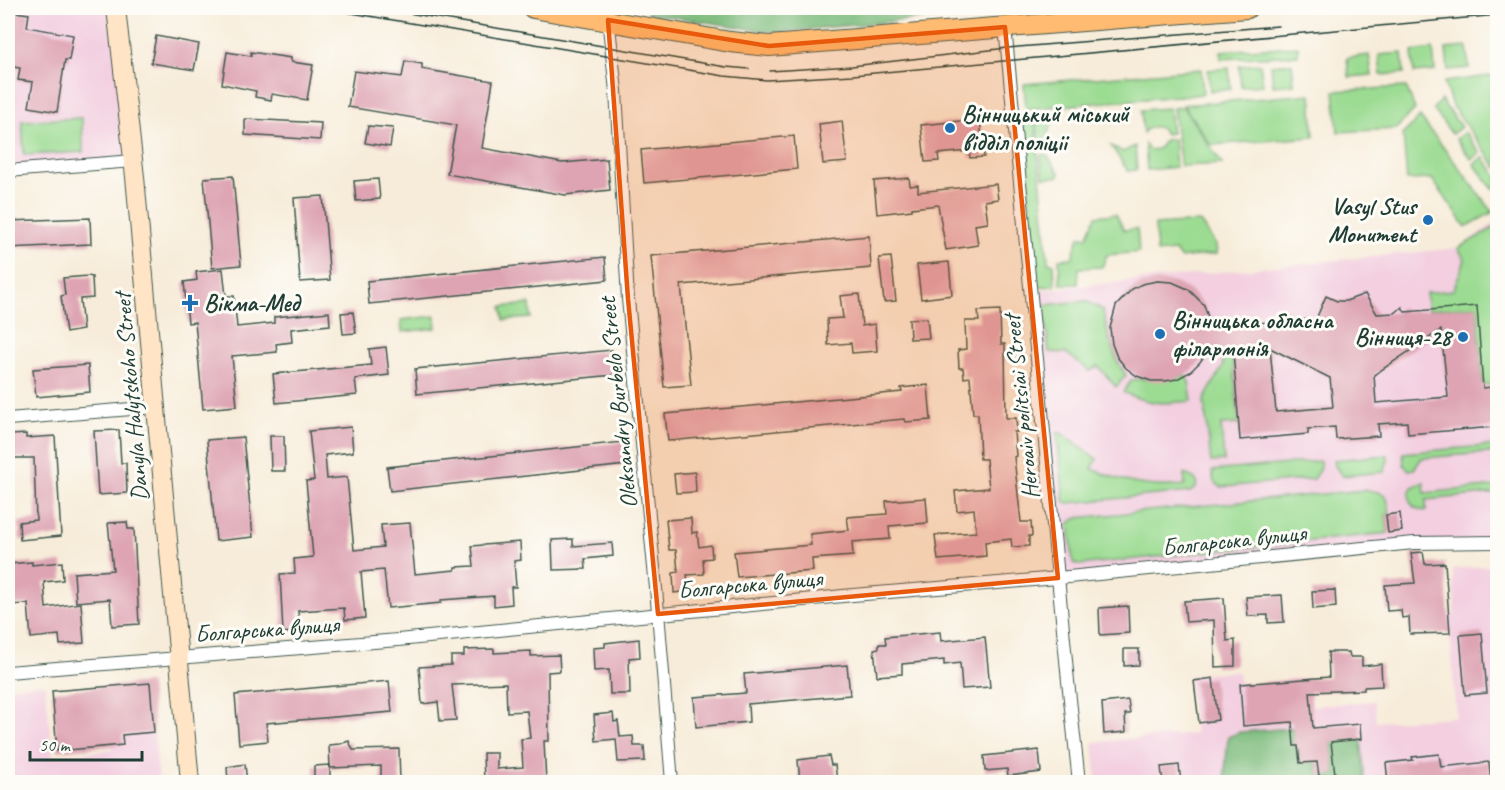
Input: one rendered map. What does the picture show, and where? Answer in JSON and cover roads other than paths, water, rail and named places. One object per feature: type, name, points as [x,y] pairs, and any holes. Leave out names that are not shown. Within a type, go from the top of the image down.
[{"type":"main road","name":"Danyla Halytskoho Street","points":[[116,8],[133,160],[190,783]]},
{"type":"main road","points":[[533,8],[608,14],[730,42],[769,46],[1005,27],[1147,12],[1247,8]]},
{"type":"street","name":"Oleksandry Burbelo Street","points":[[608,14],[616,91],[629,310],[672,783]]},
{"type":"street","name":"Heroaiv politsiai Street","points":[[1005,27],[1079,783]]},
{"type":"street","points":[[8,171],[133,160]]},
{"type":"street","points":[[8,419],[156,407]]},
{"type":"street","name":"Болгарська вулиця","points":[[8,672],[398,640],[1414,543],[1497,542]]},
{"type":"tram line","points":[[322,8],[724,76],[767,80],[853,75],[1498,15]]},
{"type":"tram line","points":[[379,8],[749,69]]},
{"type":"tram line","points":[[770,71],[852,66],[1007,48],[1278,26]]},
{"type":"place","name":"Вінницький міський відділ поліціі","points":[[950,128]]},
{"type":"place","name":"Vasyl Stus Monument","points":[[1428,220]]},
{"type":"place","name":"Вікма-Мед","points":[[190,303]]},
{"type":"place","name":"Вінницька обласна філармонія","points":[[1160,334]]},
{"type":"place","name":"Вінниця-28","points":[[1463,337]]}]
